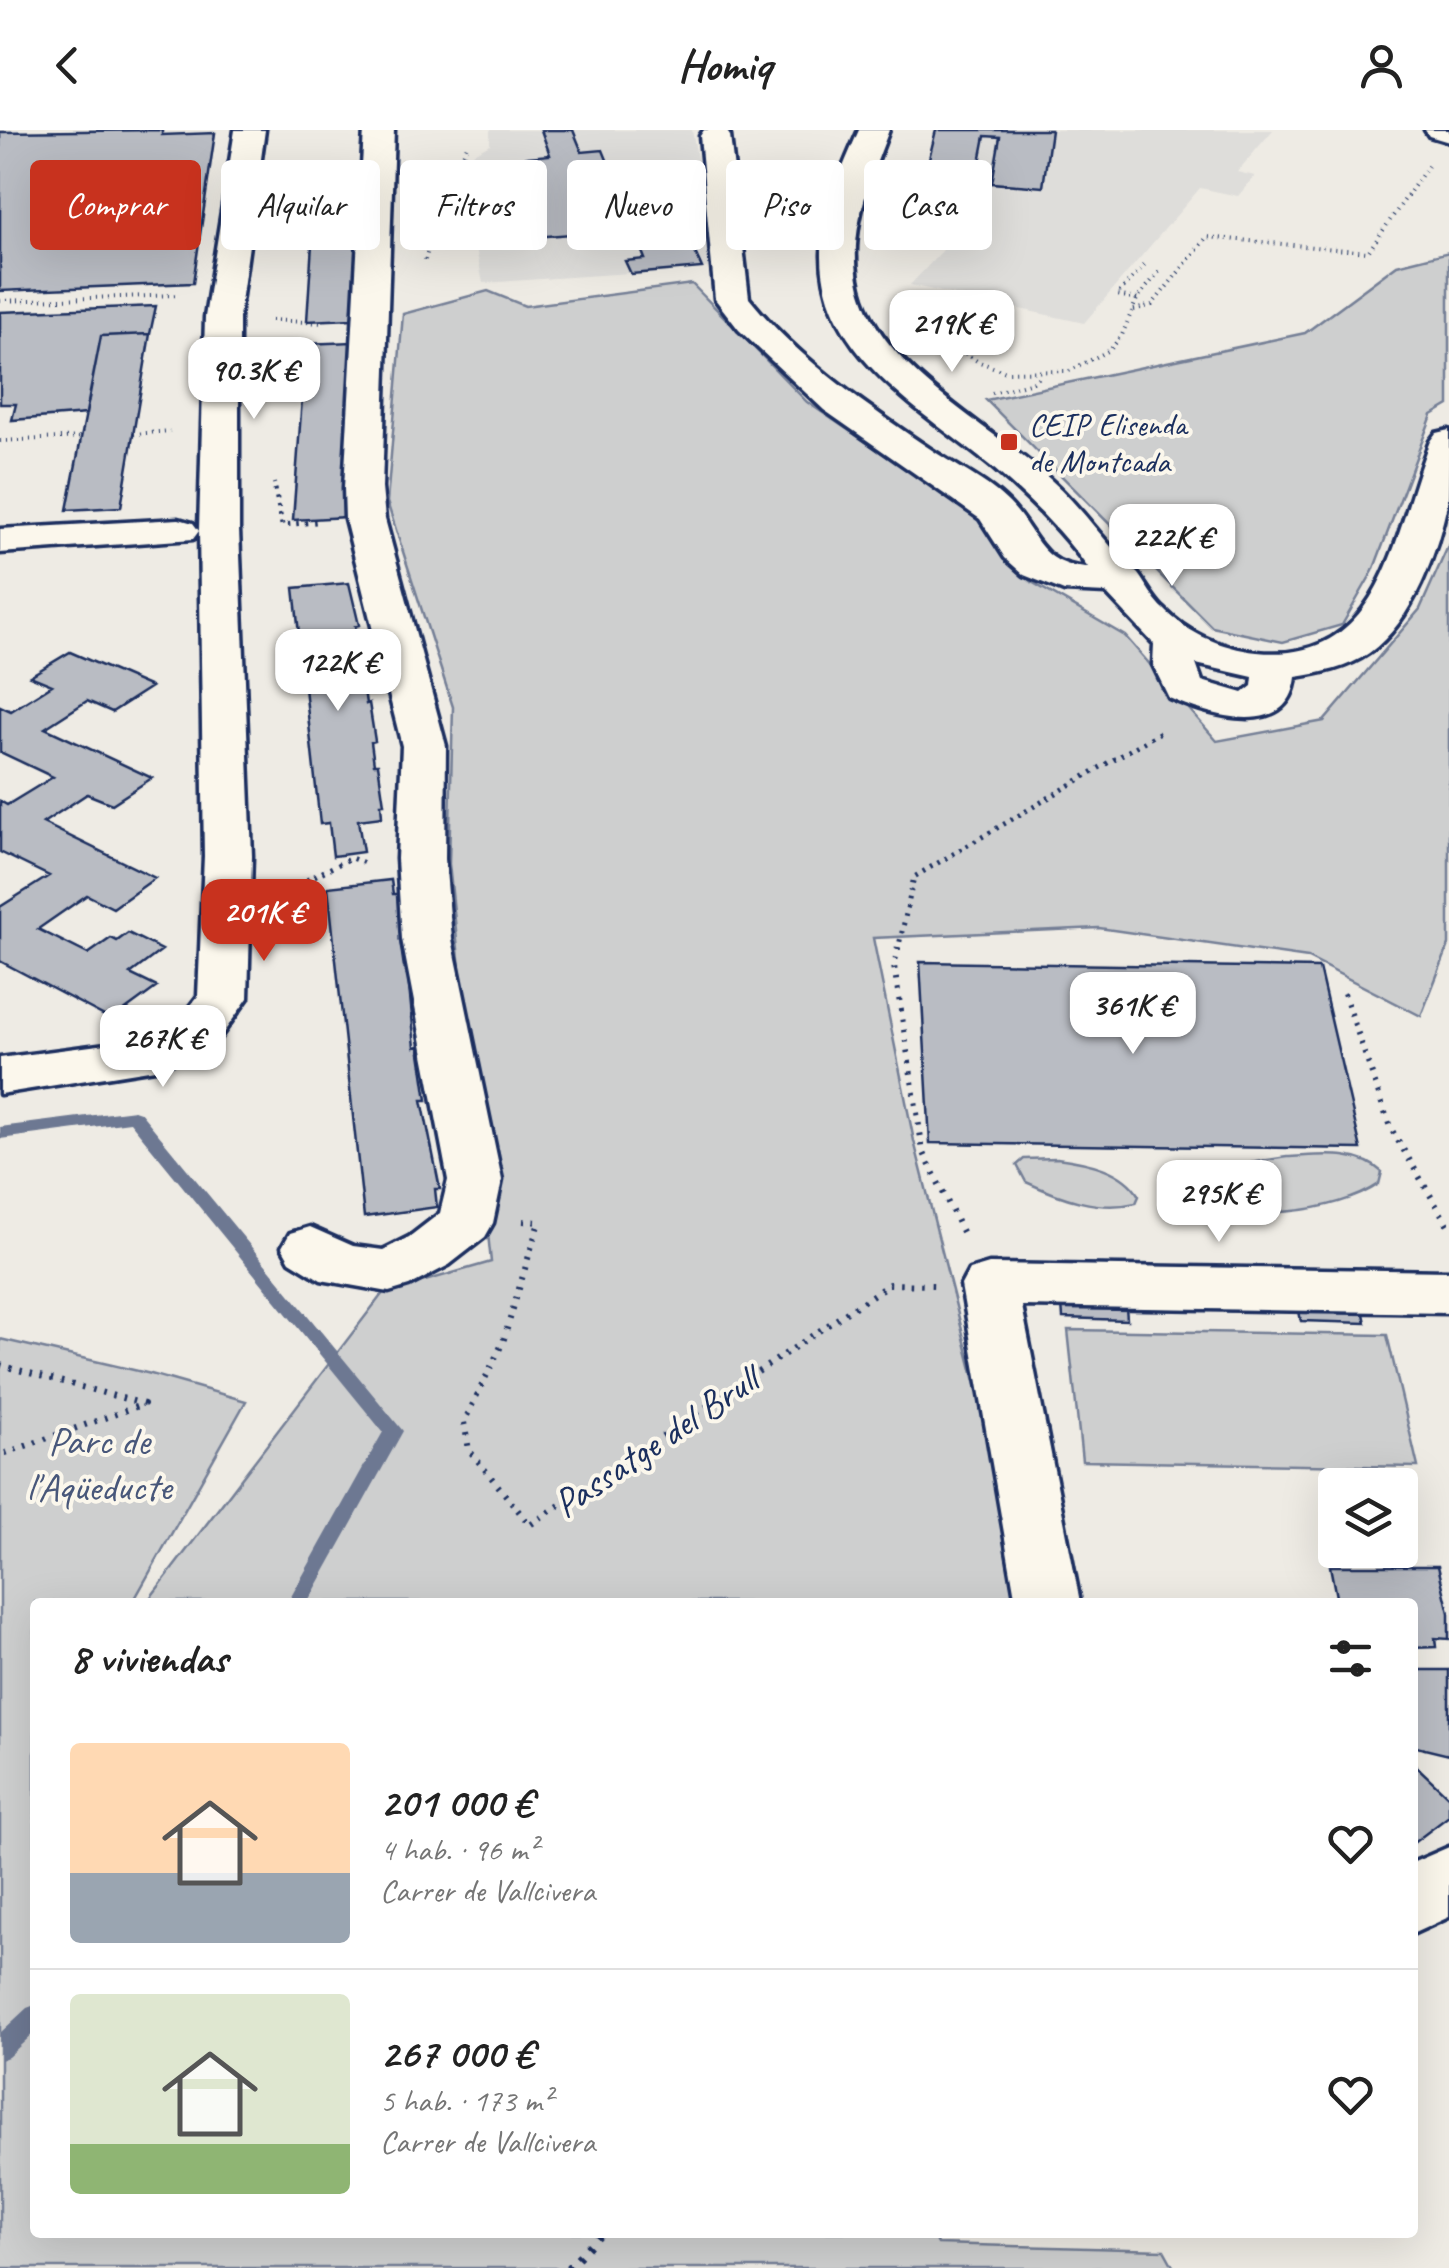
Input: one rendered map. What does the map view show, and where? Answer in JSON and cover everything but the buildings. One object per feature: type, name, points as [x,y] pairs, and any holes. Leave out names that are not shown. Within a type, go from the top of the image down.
[{"type":"street","points":[[0,1076],[137,1056],[196,1034],[223,998],[228,856],[219,530],[222,316],[250,130]]},
{"type":"street","points":[[310,1247],[341,1264],[389,1271],[429,1251],[466,1222],[475,1180],[427,939],[423,882],[424,746],[366,519],[363,488],[379,130]]},
{"type":"street","points":[[874,130],[846,201],[837,244],[838,270],[857,324],[888,366],[1050,500],[1138,605],[1176,640],[1174,666],[1184,689],[1213,702],[1243,708],[1258,704],[1276,681],[1276,666],[1322,659],[1352,646],[1369,632],[1397,588],[1449,441]]},
{"type":"street","points":[[1440,130],[1449,133]]},
{"type":"street","points":[[714,136],[732,299],[750,323],[837,402],[995,511],[1019,549],[1038,566],[1064,579],[1122,582]]},
{"type":"street","points":[[0,541],[178,532]]},
{"type":"street","points":[[1047,1598],[989,1286],[1449,1292]]},
{"type":"street","points":[[1418,1898],[1449,1878]]},
{"type":"path","points":[[1134,310],[1152,305],[1207,237],[1368,252],[1430,162]]},
{"type":"path","points":[[1137,299],[1117,296],[1147,262]]},
{"type":"path","points":[[903,313],[976,361],[1006,372],[1069,371],[1100,358],[1122,334],[1137,299],[1158,272]]},
{"type":"path","points":[[0,301],[184,295]]},
{"type":"path","points":[[265,320],[370,320]]},
{"type":"path","points":[[982,396],[1033,382],[1042,374]]},
{"type":"path","points":[[134,434],[181,431]]},
{"type":"path","points":[[0,441],[82,437]]},
{"type":"path","points":[[272,470],[282,525],[366,519]]},
{"type":"path","points":[[989,1286],[924,1152],[894,966],[914,877],[1163,731]]},
{"type":"path","points":[[282,892],[351,858],[423,882]]},
{"type":"path","points":[[1344,993],[1390,1127],[1449,1227]]},
{"type":"path","name":"Passatge del Brull","points":[[468,1216],[539,1222],[503,1342],[464,1422],[469,1450],[530,1525],[889,1284],[989,1286]]},
{"type":"path","points":[[0,1365],[144,1404],[0,1454]]},
{"type":"path","points":[[568,2268],[596,2238]]},
{"type":"shaded area","points":[[490,130],[692,130],[697,160],[567,160],[567,250],[706,250],[706,207],[717,267],[483,283],[476,250],[547,250],[547,160],[467,160],[490,144]]},
{"type":"shaded area","points":[[936,130],[1273,130],[1237,172],[1255,176],[1238,196],[1200,188],[1084,323],[910,285],[943,250],[992,250],[992,160],[929,160]]},
{"type":"green space","points":[[1449,252],[1449,405],[1432,415],[1373,571],[1342,625],[1283,642],[1212,627],[986,400],[1305,333],[1397,265]]},
{"type":"green space","points":[[692,284],[807,402],[975,516],[1030,581],[1125,636],[1217,741],[1324,721],[1420,609],[1449,544],[1449,945],[1421,1016],[1308,958],[1099,928],[873,938],[914,1141],[1015,1539],[1021,1598],[150,1598],[383,1293],[491,1262],[449,864],[453,707],[387,502],[403,314],[488,291],[525,306]]},
{"type":"green space","points":[[1287,1157],[1350,1157],[1382,1172],[1379,1184],[1361,1194],[1315,1208],[1240,1211],[1198,1201],[1195,1192],[1210,1176],[1236,1166]]},
{"type":"green space","points":[[1057,1158],[1114,1173],[1139,1196],[1136,1203],[1094,1205],[1066,1198],[1026,1182],[1017,1165],[1024,1159]]},
{"type":"green space","points":[[1068,1330],[1387,1335],[1418,1467],[1082,1461]]},
{"type":"green space","name":"Parc de l'Aqüeducte","points":[[0,1339],[246,1401],[135,1598],[30,1598],[30,2238],[934,2238],[938,2244],[1164,2250],[1174,2268],[0,2268]]},
{"type":"waterway","points":[[0,1133],[134,1116],[393,1431],[300,1598]]},
{"type":"waterway","points":[[0,2049],[30,2021]]},
{"type":"place","name":"CEIP Elisenda de Montcada","points":[[1009,442]]}]
